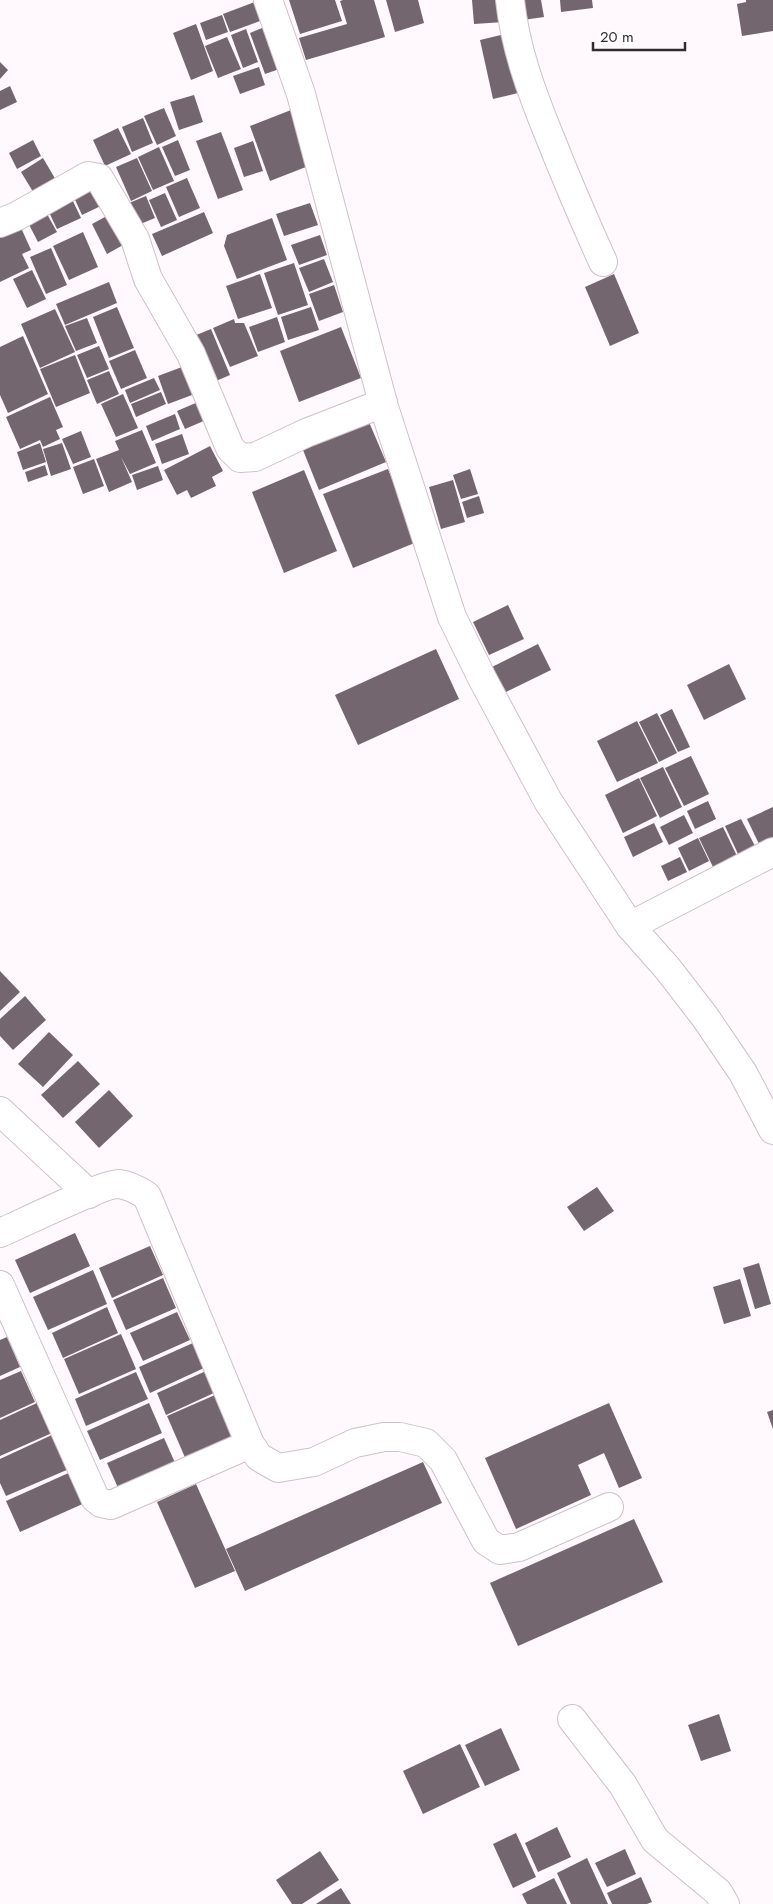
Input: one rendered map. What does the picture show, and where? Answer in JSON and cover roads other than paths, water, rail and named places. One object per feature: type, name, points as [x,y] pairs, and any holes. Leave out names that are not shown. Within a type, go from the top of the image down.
[{"type":"street","points":[[268,0],[301,94],[383,404],[452,617],[483,680],[548,801],[630,926],[668,969],[705,1017],[742,1073],[773,1130]]},
{"type":"street","points":[[510,0],[517,43],[529,86],[602,262]]},
{"type":"street","points":[[0,223],[17,216],[88,176],[99,178],[135,239],[148,279],[191,354],[230,448],[240,458],[255,457],[306,432],[383,404]]},
{"type":"street","points":[[630,926],[773,852]]},
{"type":"street","points":[[0,1111],[89,1194]]},
{"type":"street","points":[[0,1233],[89,1194],[117,1184],[137,1189],[147,1196],[250,1444],[259,1457],[278,1468],[314,1462],[354,1443],[384,1436],[400,1437],[426,1443],[443,1460],[486,1541],[500,1550],[519,1547],[609,1507]]},
{"type":"street","points":[[0,1285],[96,1498],[101,1503],[111,1505],[250,1444]]},
{"type":"street","points":[[572,1719],[623,1785],[655,1840],[718,1892],[725,1904]]}]
